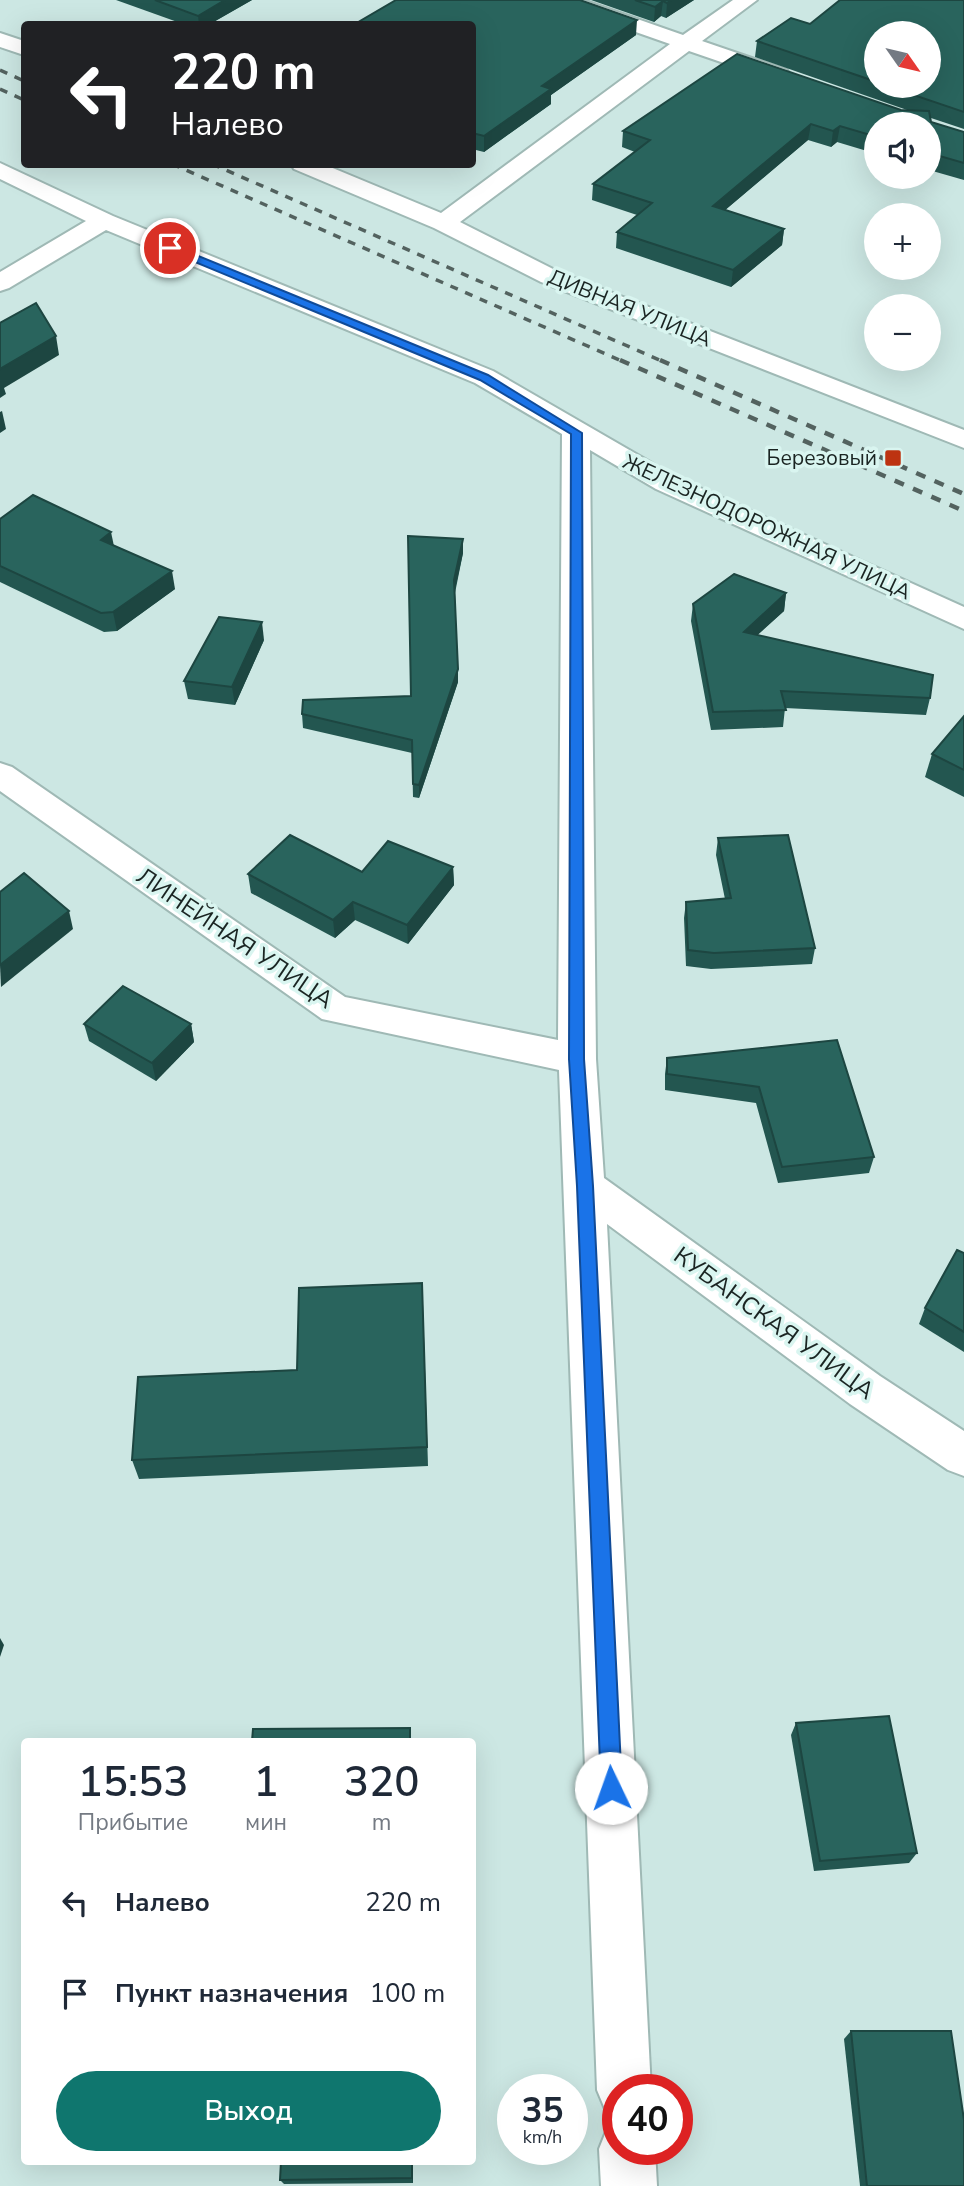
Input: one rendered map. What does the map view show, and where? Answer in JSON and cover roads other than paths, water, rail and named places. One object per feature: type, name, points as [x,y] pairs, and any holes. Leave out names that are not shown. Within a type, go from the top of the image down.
[{"type":"street","points":[[563,0],[802,83]]},
{"type":"street","points":[[443,223],[500,184],[684,42],[747,0]]},
{"type":"street","points":[[0,39],[21,48]]},
{"type":"street","name":"ДИВНАЯ УЛИЦА","points":[[312,168],[443,223],[550,277],[964,440]]},
{"type":"street","name":"ЖЕЛЕЗНОДОРОЖНАЯ УЛИЦА","points":[[0,170],[104,221],[484,377],[666,483],[964,619]]},
{"type":"street","points":[[0,283],[104,221]]},
{"type":"street","points":[[576,433],[577,1059],[624,2074]]},
{"type":"street","name":"ЛИНЕЙНАЯ УЛИЦА","points":[[0,775],[335,1009],[577,1059]]},
{"type":"street","name":"КУБАНСКАЯ УЛИЦА","points":[[585,1186],[865,1390],[964,1456]]},
{"type":"street","points":[[628,2165],[629,2186]]},
{"type":"railway","points":[[0,70],[21,80]]},
{"type":"railway","points":[[0,89],[21,99]]},
{"type":"railway","points":[[181,168],[624,362]]},
{"type":"railway","points":[[221,168],[664,362]]},
{"type":"railway","points":[[620,360],[964,511]]},
{"type":"railway","points":[[660,360],[964,494]]},
{"type":"place","name":"Березовый","points":[[893,458]]}]
